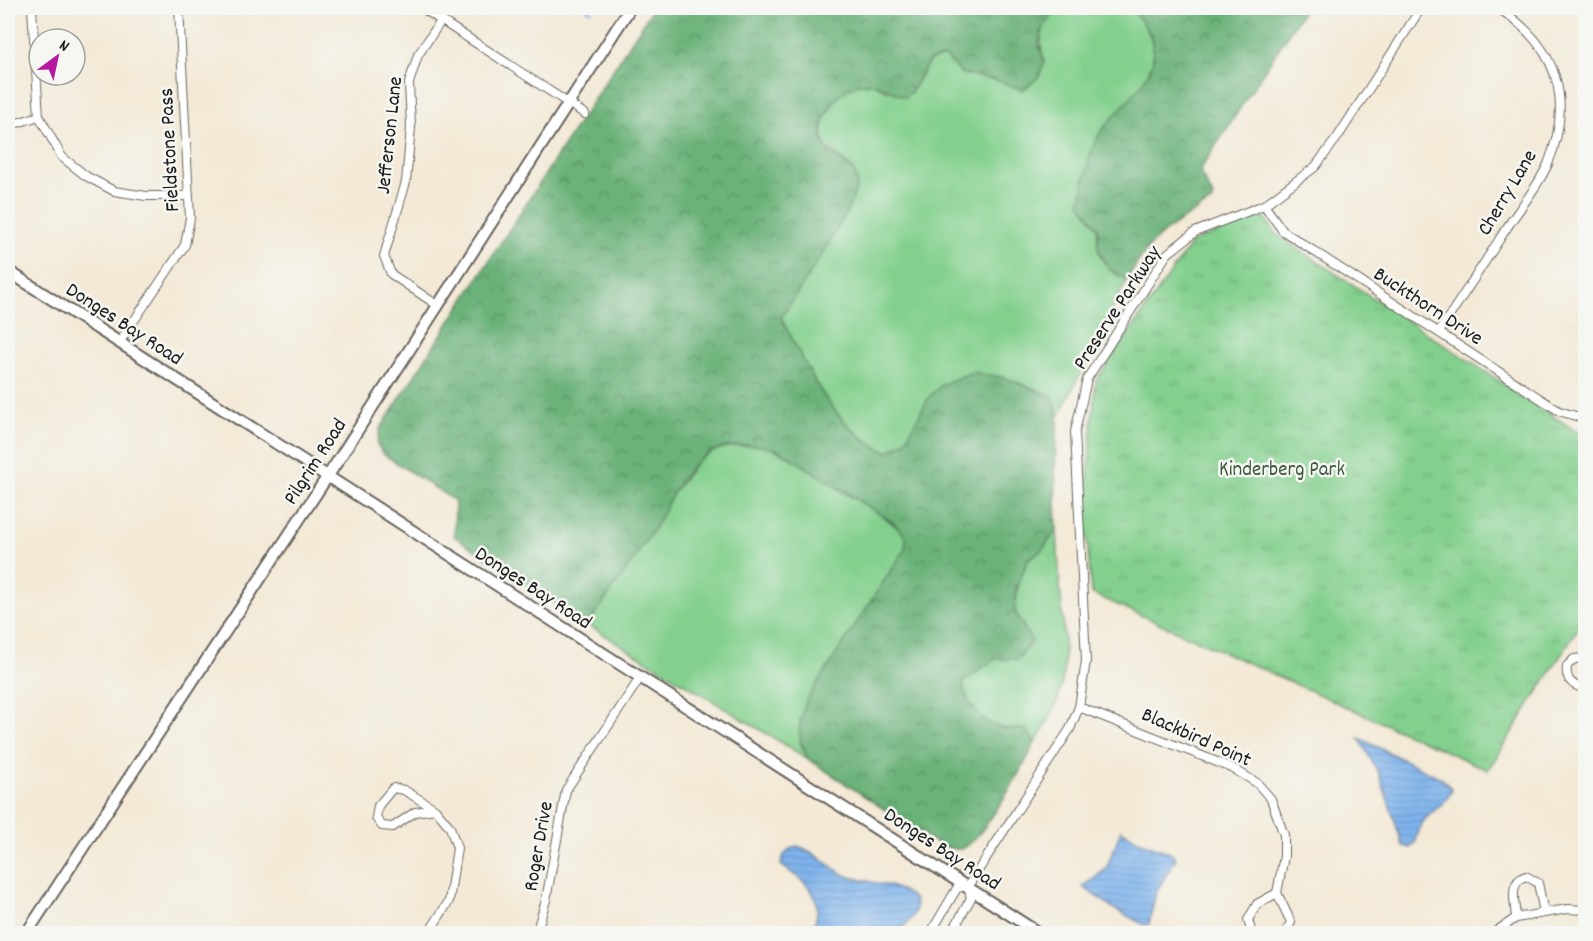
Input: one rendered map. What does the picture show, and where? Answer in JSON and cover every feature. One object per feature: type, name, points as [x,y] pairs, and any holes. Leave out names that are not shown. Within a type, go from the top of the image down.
[{"type":"street","points":[[32,8],[39,116],[62,157],[86,176],[114,191],[146,196],[188,196]]},
{"type":"street","name":"Fieldstone Pass","points":[[119,343],[184,245],[190,218],[180,8]]},
{"type":"street","points":[[422,8],[585,114]]},
{"type":"street","name":"Pilgrim Road","points":[[26,933],[327,476],[630,8]]},
{"type":"street","name":"Preserve Parkway","points":[[968,886],[1070,729],[1079,707],[1086,661],[1075,432],[1088,379],[1167,254],[1195,232],[1264,205],[1320,160],[1421,8]]},
{"type":"street","name":"Cherry Lane","points":[[1439,332],[1547,166],[1561,125],[1558,77],[1537,42],[1512,17],[1498,8]]},
{"type":"street","name":"Jefferson Lane","points":[[437,305],[391,274],[384,256],[406,182],[411,127],[409,83],[418,55],[441,21]]},
{"type":"street","points":[[8,126],[39,116]]},
{"type":"street","name":"Buckthorn Drive","points":[[1264,205],[1283,231],[1560,411],[1586,419]]},
{"type":"street","name":"Donges Bay Road","points":[[8,271],[1040,933]]},
{"type":"street","points":[[1586,658],[1574,659],[1567,666],[1566,675],[1570,682],[1586,689]]},
{"type":"street","name":"Roger Drive","points":[[536,933],[546,900],[566,790],[640,678]]},
{"type":"street","name":"Blackbird Point","points":[[1079,707],[1232,768],[1257,783],[1271,799],[1284,835],[1284,856],[1277,893]]},
{"type":"street","points":[[428,933],[449,901],[457,848],[450,827],[435,809],[404,790],[393,788],[378,806],[376,818],[382,826],[393,827],[415,812],[435,809]]},
{"type":"street","points":[[1516,918],[1514,884],[1518,879],[1526,876],[1538,883],[1544,913]]},
{"type":"street","points":[[930,933],[957,888],[968,886],[971,898],[951,933]]},
{"type":"street","points":[[1252,933],[1248,920],[1257,904],[1277,893],[1291,922],[1285,933]]},
{"type":"street","points":[[1492,933],[1516,918],[1568,909],[1586,910]]},
{"type":"green space","points":[[653,8],[1056,8],[1042,30],[1039,44],[1044,62],[1039,77],[1023,90],[996,80],[961,73],[945,56],[929,61],[911,92],[904,97],[875,84],[860,84],[840,95],[832,104],[822,125],[825,147],[853,171],[857,183],[837,229],[781,318],[812,377],[835,412],[867,441],[887,452],[905,442],[929,397],[943,384],[972,372],[1006,378],[1053,397],[1058,418],[1055,467],[1057,529],[1042,550],[1028,559],[1016,589],[1015,611],[1032,642],[1017,659],[995,659],[963,682],[970,704],[981,717],[1002,728],[1027,729],[1035,743],[1013,784],[990,819],[969,844],[961,849],[949,848],[931,840],[808,759],[801,742],[799,729],[807,699],[905,549],[906,537],[894,523],[779,450],[749,445],[718,449],[700,459],[685,475],[652,532],[589,623],[580,620],[454,536],[455,501],[383,454],[377,444],[380,429]]},
{"type":"green space","points":[[1056,8],[1130,8],[1143,23],[1150,37],[1153,50],[1152,63],[1147,76],[1129,102],[1105,127],[1101,149],[1098,248],[1108,268],[1128,278],[1058,418],[1053,396],[1006,378],[972,372],[929,397],[905,442],[888,452],[867,441],[836,412],[812,377],[781,318],[842,220],[857,184],[853,169],[826,147],[822,133],[825,117],[836,99],[852,85],[872,83],[887,91],[911,92],[929,61],[945,56],[961,73],[996,80],[1023,90],[1044,62],[1041,47],[1042,33]]},
{"type":"green space","points":[[1130,8],[1305,8],[1202,167],[1200,173],[1213,196],[1212,201],[1164,233],[1146,251],[1128,278],[1123,278],[1108,268],[1098,248],[1098,228],[1080,203],[1093,146],[1103,129],[1140,86],[1149,72],[1153,58],[1153,43],[1145,26]]},
{"type":"green space","name":"Kinderberg Park","points":[[1263,215],[1277,235],[1585,437],[1585,617],[1488,770],[1091,593],[1085,509],[1096,380],[1192,242]]},
{"type":"green space","points":[[763,445],[785,454],[870,508],[906,537],[905,549],[800,743],[808,759],[580,620],[589,622],[655,527],[673,493],[699,459],[722,447]]},
{"type":"green space","points":[[1057,529],[1064,639],[1063,674],[1055,707],[1035,743],[1027,729],[1002,728],[981,717],[970,704],[963,682],[995,659],[1017,659],[1014,611],[1021,572],[1028,559],[1042,550]]},
{"type":"water","points":[[1359,738],[1441,778],[1452,789],[1443,803],[1423,822],[1410,848],[1403,846],[1380,776]]},
{"type":"water","points":[[1121,830],[1143,843],[1171,853],[1176,858],[1156,892],[1149,924],[1145,925],[1116,910],[1083,887],[1106,869]]},
{"type":"water","points":[[797,846],[810,851],[845,875],[904,892],[912,898],[916,906],[912,917],[896,933],[814,933],[817,909],[814,895],[805,883],[781,865],[786,853]]},
{"type":"waterway","points":[[586,8],[591,11]]}]
